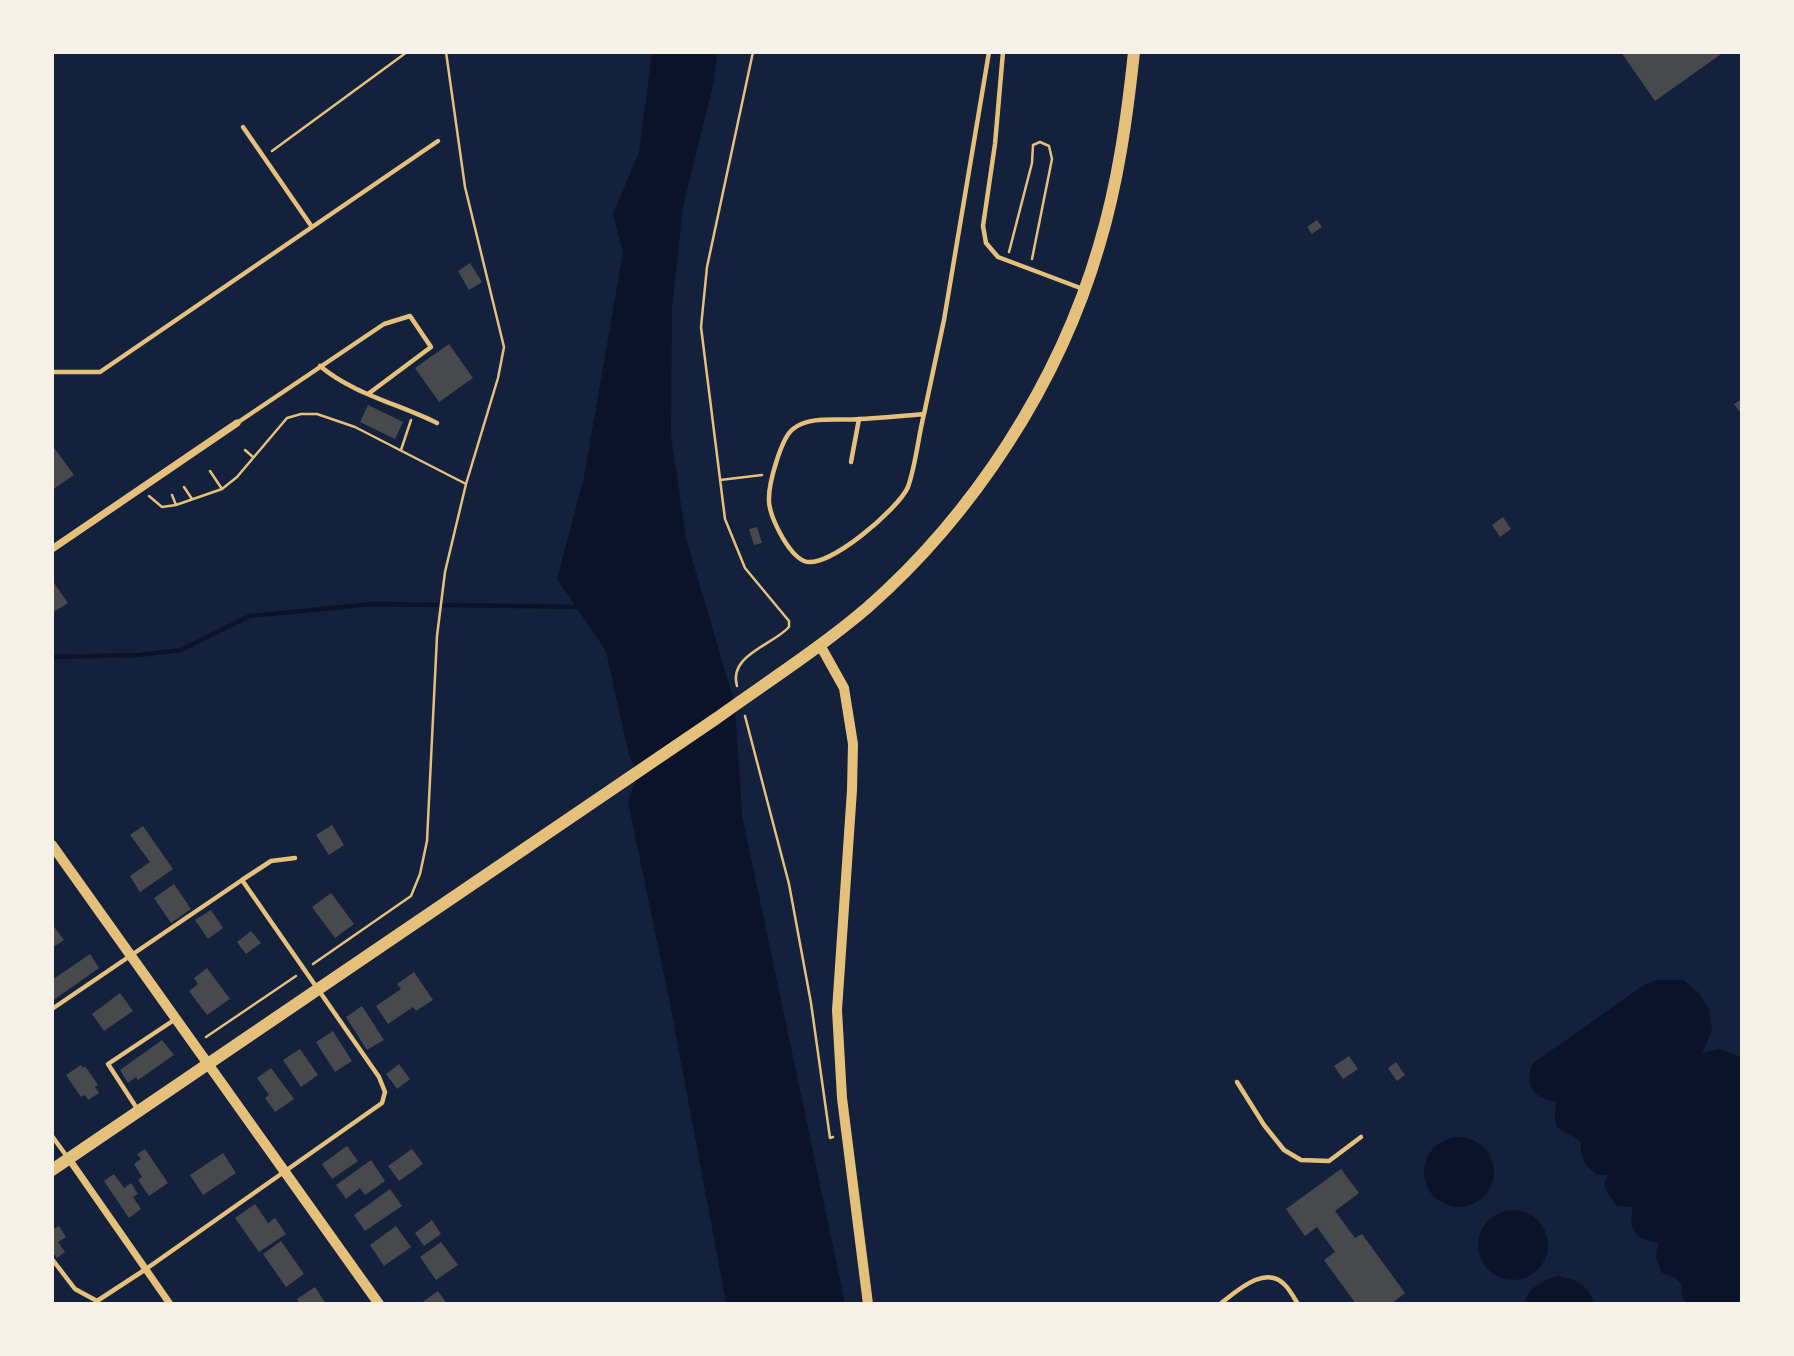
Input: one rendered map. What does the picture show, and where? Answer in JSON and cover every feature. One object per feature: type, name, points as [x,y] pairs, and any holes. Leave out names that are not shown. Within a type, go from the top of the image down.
[{"type":"main road","points":[[52,1170],[755,691],[820,645],[900,576],[947,525],[982,480],[1031,403],[1067,332],[1099,247],[1114,186],[1128,111],[1134,52]]},
{"type":"street","points":[[52,549],[237,423]]},
{"type":"street","points":[[820,645],[844,688],[853,744],[837,1010],[846,1133],[868,1304]]},
{"type":"street","points":[[52,845],[379,1304]]},
{"type":"street","points":[[69,1159],[170,1304]]},
{"type":"lane","points":[[924,414],[815,421],[791,430],[781,446],[768,500],[778,530],[795,556],[807,562],[830,556],[870,528],[901,500],[908,485],[924,414],[944,320],[989,52]]},
{"type":"lane","points":[[1003,52],[995,144],[983,226],[986,243],[998,257],[1084,290]]},
{"type":"lane","points":[[243,127],[312,227]]},
{"type":"lane","points":[[52,372],[100,373],[438,141]]},
{"type":"lane","points":[[237,423],[384,324],[410,316],[430,347],[368,394]]},
{"type":"lane","points":[[320,366],[332,377],[437,423]]},
{"type":"lane","points":[[851,462],[859,419]]},
{"type":"lane","points":[[52,1009],[271,861],[295,858]]},
{"type":"lane","points":[[52,1259],[75,1289],[97,1301],[382,1103],[385,1092],[379,1077],[242,880]]},
{"type":"lane","points":[[138,1111],[108,1064],[177,1019]]},
{"type":"lane","points":[[1237,1082],[1277,1142],[1284,1150],[1301,1160],[1329,1161],[1361,1137]]},
{"type":"lane","points":[[52,1136],[69,1159]]},
{"type":"lane","points":[[1220,1304],[1252,1280],[1266,1278],[1283,1282],[1298,1304]]},
{"type":"path","points":[[264,157],[407,52]]},
{"type":"path","points":[[195,1045],[411,896],[420,874],[427,841],[437,636],[446,572],[466,484],[498,379],[504,347],[465,187],[446,52]]},
{"type":"path","points":[[738,691],[735,679],[738,667],[746,657],[783,633],[789,626],[789,621],[745,568],[725,519],[701,327],[706,267],[753,52]]},
{"type":"path","points":[[1007,260],[1032,163],[1033,145],[1040,142],[1049,146],[1052,159],[1030,269]]},
{"type":"path","points":[[401,450],[414,412]]},
{"type":"path","points":[[141,489],[162,507],[193,500],[222,489],[254,458],[287,418],[301,414],[317,414],[355,427],[466,484]]},
{"type":"path","points":[[245,450],[254,458]]},
{"type":"path","points":[[210,471],[222,489]]},
{"type":"path","points":[[720,480],[748,477]]},
{"type":"path","points":[[184,487],[193,500]]},
{"type":"path","points":[[172,495],[176,505]]},
{"type":"path","points":[[745,716],[789,884],[811,1003],[830,1138],[846,1133]]},
{"type":"water","points":[[652,53],[717,53],[714,81],[683,207],[672,309],[671,436],[686,538],[735,705],[742,815],[845,1303],[726,1303],[670,1004],[628,802],[638,772],[629,756],[606,651],[557,579],[584,477],[623,252],[613,214],[639,152]]},
{"type":"water","points":[[1657,980],[1683,980],[1698,992],[1709,1009],[1712,1031],[1702,1053],[1720,1049],[1741,1057],[1741,1303],[1686,1303],[1681,1294],[1682,1285],[1675,1278],[1662,1273],[1656,1258],[1658,1243],[1644,1239],[1635,1232],[1632,1222],[1633,1207],[1616,1206],[1604,1186],[1607,1175],[1597,1175],[1589,1168],[1582,1157],[1581,1142],[1557,1125],[1556,1102],[1536,1094],[1530,1085],[1532,1064],[1644,985]]},
{"type":"water","points":[[1459,1137],[1484,1147],[1494,1172],[1484,1197],[1459,1207],[1434,1197],[1424,1172],[1434,1147]]},
{"type":"water","points":[[1513,1210],[1538,1220],[1548,1245],[1538,1270],[1513,1280],[1488,1270],[1478,1245],[1488,1220]]},
{"type":"water","points":[[1557,1276],[1580,1284],[1588,1291],[1594,1303],[1525,1303],[1533,1289]]},
{"type":"building","points":[[1621,52],[1665,54],[1724,52],[1655,101]]},
{"type":"building","points":[[1317,220],[1322,227],[1312,234],[1307,227]]},
{"type":"building","points":[[470,263],[482,282],[469,290],[458,271]]},
{"type":"building","points":[[449,344],[473,378],[439,402],[415,368]]},
{"type":"building","points":[[1742,399],[1742,410],[1739,411],[1734,404]]},
{"type":"building","points":[[368,405],[403,422],[395,439],[360,422]]},
{"type":"building","points":[[52,445],[74,475],[52,490]]},
{"type":"building","points":[[1503,517],[1511,529],[1500,537],[1492,525]]},
{"type":"building","points":[[757,527],[762,543],[754,545],[749,529]]},
{"type":"building","points":[[52,580],[68,603],[52,613]]},
{"type":"building","points":[[332,825],[344,845],[329,855],[316,835]]},
{"type":"building","points":[[143,826],[173,869],[140,892],[130,876],[150,862],[130,835]]},
{"type":"building","points":[[174,884],[191,909],[171,923],[154,898]]},
{"type":"building","points":[[331,893],[354,924],[335,938],[312,907]]},
{"type":"building","points":[[211,910],[223,928],[208,939],[195,920]]},
{"type":"building","points":[[52,924],[64,940],[52,948]]},
{"type":"building","points":[[251,931],[261,943],[246,954],[237,942]]},
{"type":"building","points":[[90,954],[99,968],[55,999],[52,996],[52,980]]},
{"type":"building","points":[[207,968],[230,999],[207,1015],[189,991],[198,984],[194,978]]},
{"type":"building","points":[[414,972],[433,1000],[416,1011],[413,1007],[388,1024],[376,1006],[401,989],[397,984]]},
{"type":"building","points":[[120,993],[133,1011],[104,1031],[92,1014]]},
{"type":"building","points":[[362,1006],[384,1040],[367,1050],[346,1017]]},
{"type":"building","points":[[333,1031],[352,1061],[335,1072],[316,1042]]},
{"type":"building","points":[[162,1040],[174,1055],[138,1080],[136,1077],[128,1083],[120,1070]]},
{"type":"building","points":[[300,1049],[318,1075],[301,1087],[283,1060]]},
{"type":"building","points":[[1349,1056],[1358,1069],[1343,1079],[1334,1066]]},
{"type":"building","points":[[1396,1062],[1405,1075],[1397,1081],[1388,1068]]},
{"type":"building","points":[[399,1064],[410,1079],[397,1089],[386,1074]]},
{"type":"building","points":[[81,1065],[83,1068],[85,1066],[98,1085],[95,1087],[99,1093],[88,1100],[85,1095],[81,1097],[66,1075]]},
{"type":"building","points":[[271,1068],[294,1099],[275,1112],[265,1098],[269,1095],[257,1078]]},
{"type":"building","points":[[347,1146],[358,1161],[332,1179],[322,1164]]},
{"type":"building","points":[[145,1149],[168,1183],[149,1196],[138,1180],[142,1177],[134,1164],[141,1159],[137,1154]]},
{"type":"building","points":[[412,1149],[423,1164],[399,1181],[388,1166]]},
{"type":"building","points":[[223,1153],[236,1173],[203,1195],[190,1175]]},
{"type":"building","points":[[371,1160],[385,1181],[365,1195],[360,1188],[346,1199],[336,1185]]},
{"type":"building","points":[[1341,1169],[1359,1193],[1335,1211],[1355,1238],[1362,1234],[1405,1293],[1391,1304],[1356,1304],[1324,1260],[1335,1252],[1317,1227],[1305,1236],[1286,1209]]},
{"type":"building","points":[[114,1174],[124,1188],[131,1183],[138,1194],[133,1197],[141,1209],[129,1218],[104,1181]]},
{"type":"building","points":[[390,1189],[402,1206],[365,1231],[354,1215]]},
{"type":"building","points":[[255,1204],[268,1223],[275,1218],[286,1234],[259,1252],[235,1218]]},
{"type":"building","points":[[432,1220],[441,1234],[424,1246],[415,1233]]},
{"type":"building","points":[[59,1226],[66,1237],[58,1242],[65,1252],[57,1258],[52,1251],[52,1230]]},
{"type":"building","points":[[396,1226],[411,1247],[384,1266],[370,1245]]},
{"type":"building","points":[[281,1241],[304,1274],[286,1287],[263,1254]]},
{"type":"building","points":[[441,1242],[458,1265],[436,1280],[420,1257]]},
{"type":"building","points":[[315,1287],[326,1304],[300,1304],[297,1299]]},
{"type":"building","points":[[438,1291],[447,1304],[420,1304]]},
{"type":"waterway","points":[[52,657],[139,655],[181,650],[250,616],[373,604],[582,607]]}]
